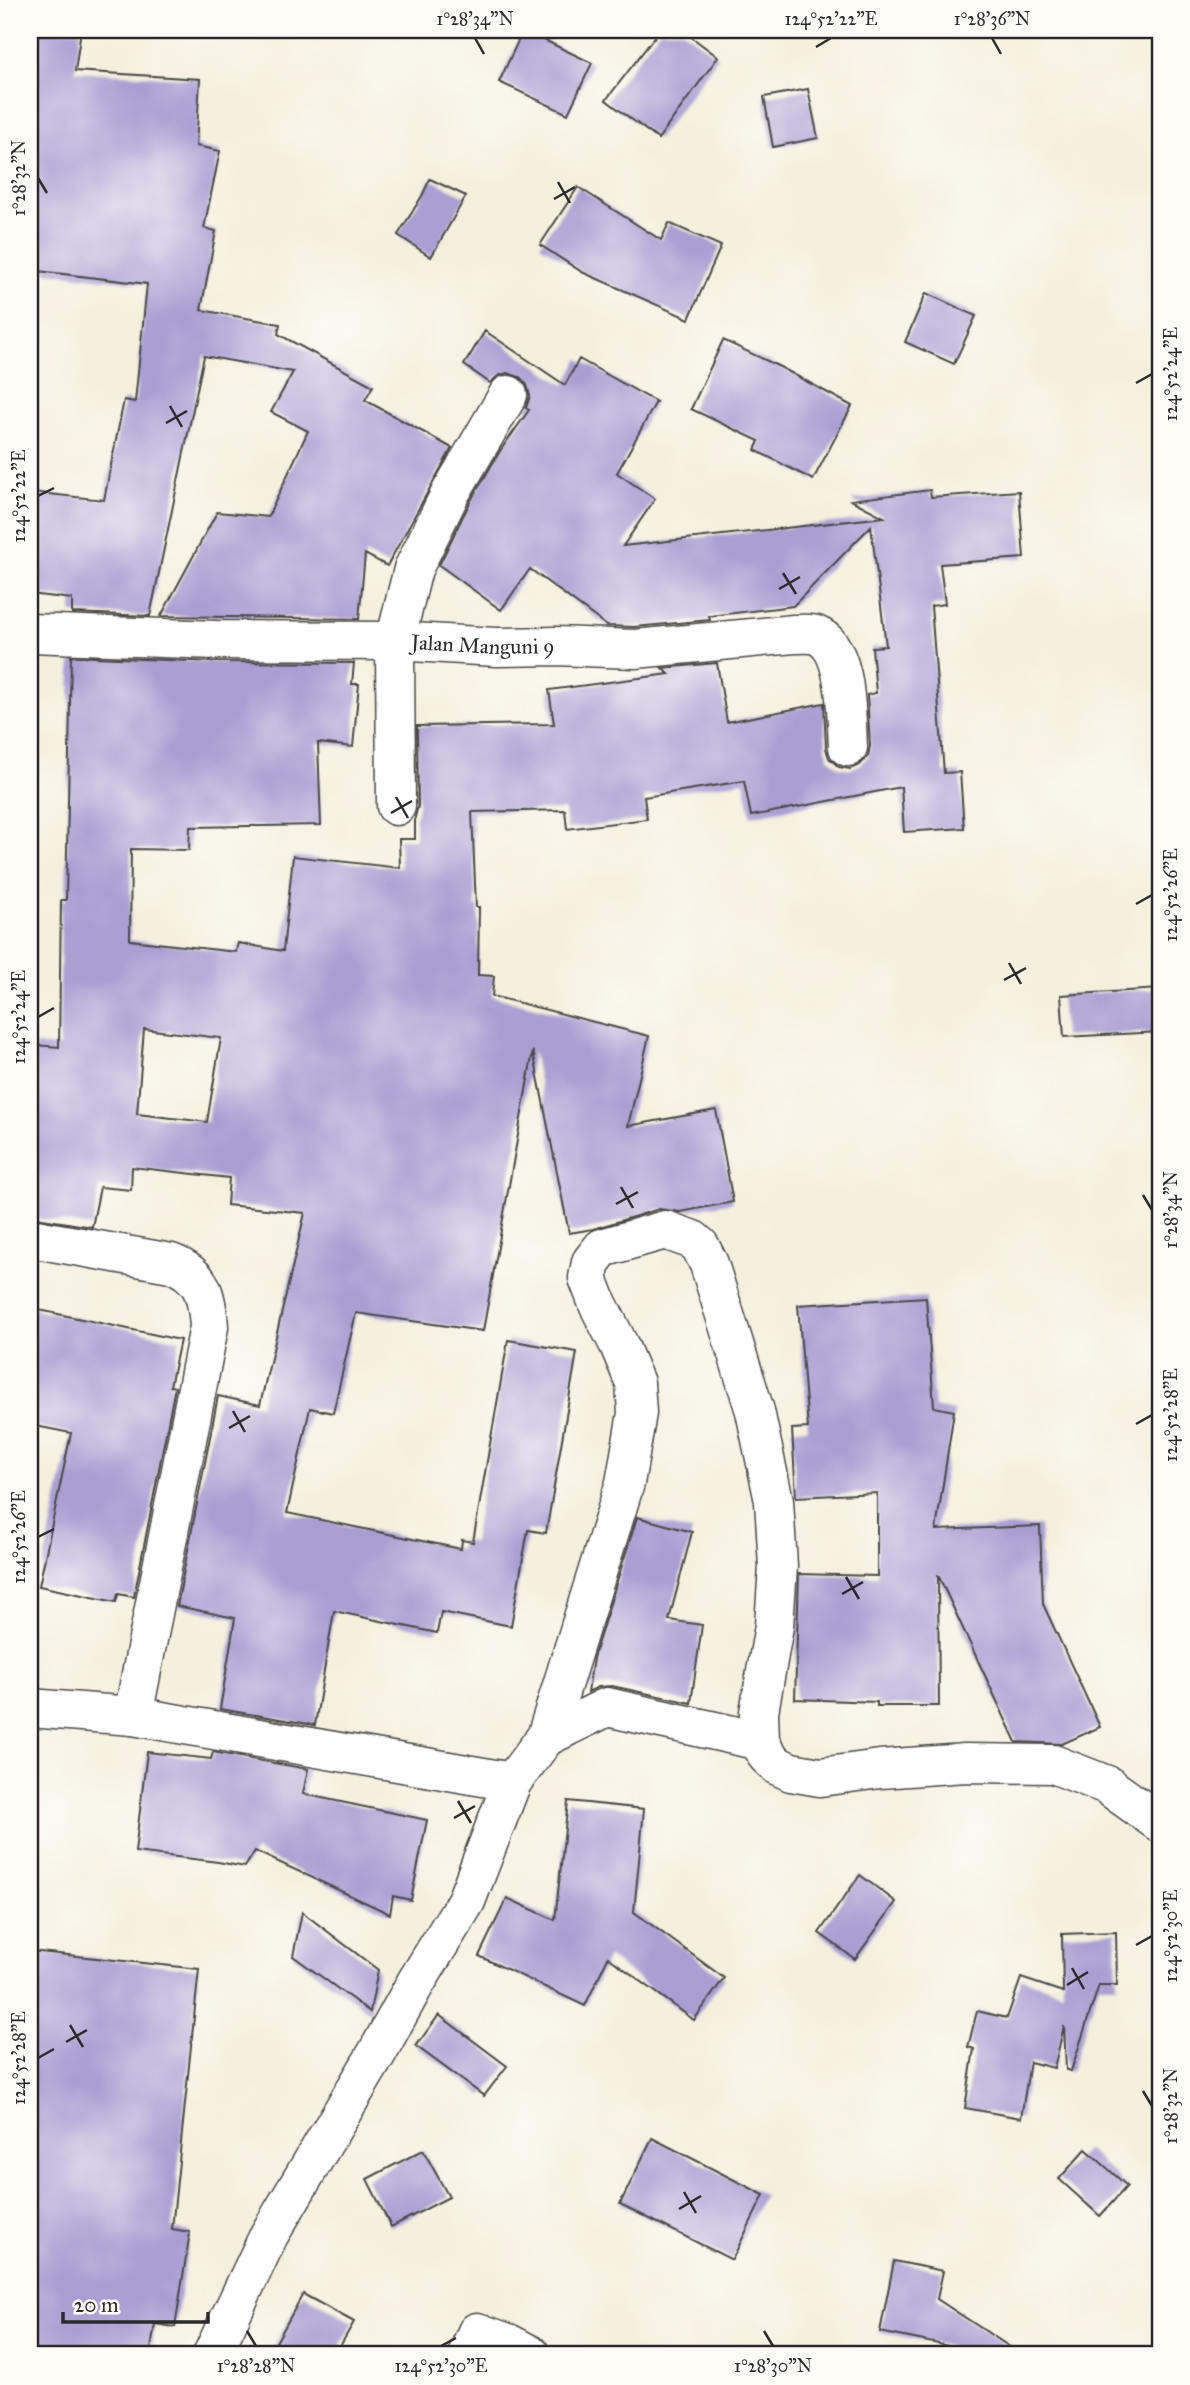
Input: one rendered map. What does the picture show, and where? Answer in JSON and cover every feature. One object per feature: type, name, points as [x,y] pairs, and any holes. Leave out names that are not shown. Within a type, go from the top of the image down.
[{"type":"street","points":[[396,806],[395,641],[413,569],[457,482],[508,395]]},
{"type":"street","name":"Jalan Manguni 9","points":[[30,633],[216,640],[395,641],[496,648],[556,646],[635,649],[794,634],[817,636],[832,649],[842,673],[848,747]]},
{"type":"street","points":[[223,2350],[269,2235],[466,1901],[512,1782],[546,1737],[625,1483],[637,1413],[635,1383],[597,1304],[588,1278],[591,1262],[602,1248],[664,1230],[693,1240],[700,1246],[709,1264],[755,1411],[774,1501],[778,1566],[774,1626],[759,1712],[760,1741],[766,1756],[791,1772],[820,1777],[880,1769],[965,1763],[1053,1764],[1107,1785],[1160,1823]]},
{"type":"street","points":[[30,1238],[171,1263],[186,1269],[197,1280],[207,1300],[209,1327],[133,1716]]},
{"type":"street","points":[[546,1737],[607,1707],[760,1741]]},
{"type":"street","points":[[30,1708],[133,1716],[512,1782]]},
{"type":"street","points":[[467,2355],[477,2332],[531,2355]]},
{"type":"building","points":[[30,30],[81,30],[75,71],[200,79],[196,146],[220,151],[204,228],[216,231],[201,310],[280,324],[278,334],[373,386],[365,400],[452,448],[387,566],[365,554],[359,619],[161,616],[217,512],[268,517],[308,431],[271,412],[293,372],[204,356],[150,616],[72,613],[72,599],[30,594],[30,492],[104,500],[124,400],[135,402],[147,284],[30,270]]},
{"type":"building","points":[[523,30],[592,63],[568,114],[499,82]]},
{"type":"building","points":[[660,30],[682,30],[718,57],[658,139],[606,100]]},
{"type":"building","points":[[808,89],[818,138],[773,147],[764,97]]},
{"type":"building","points":[[430,179],[466,196],[431,257],[398,235]]},
{"type":"building","points":[[578,187],[661,240],[669,223],[721,246],[689,319],[582,272],[540,245]]},
{"type":"building","points":[[926,293],[976,316],[954,364],[905,342]]},
{"type":"building","points":[[485,331],[565,385],[579,359],[656,402],[617,473],[655,499],[623,546],[884,517],[851,500],[930,490],[931,497],[1019,491],[1024,558],[940,564],[945,604],[931,606],[944,773],[960,772],[964,828],[904,832],[901,787],[751,816],[744,781],[644,797],[647,819],[567,829],[565,810],[472,812],[476,907],[479,907],[478,975],[494,976],[492,996],[649,1036],[628,1126],[716,1110],[733,1202],[680,1212],[659,1209],[593,1229],[569,1233],[533,1051],[483,1331],[356,1313],[333,1413],[310,1408],[287,1513],[461,1549],[462,1540],[473,1542],[508,1340],[577,1352],[546,1533],[528,1530],[511,1626],[441,1612],[437,1633],[334,1611],[315,1725],[220,1709],[235,1618],[177,1606],[218,1396],[260,1405],[305,1213],[227,1205],[229,1178],[132,1167],[131,1190],[100,1187],[92,1227],[30,1217],[30,1085],[33,1085],[35,1045],[59,1047],[61,900],[66,900],[71,656],[215,662],[354,663],[352,684],[359,684],[353,747],[318,743],[321,825],[190,827],[189,850],[131,849],[130,940],[236,952],[238,943],[283,951],[293,856],[400,868],[399,839],[415,839],[418,806],[417,726],[554,724],[549,690],[669,674],[662,668],[717,663],[727,722],[824,703],[829,758],[839,767],[850,769],[860,765],[868,756],[870,746],[867,695],[876,693],[872,647],[886,646],[871,526],[793,606],[709,616],[710,620],[634,627],[607,626],[530,569],[501,610],[439,565],[470,502],[500,451],[529,410],[526,408],[530,396],[527,385],[520,377],[507,373],[490,383],[464,365]],"holes":[[[144,1029],[221,1038],[207,1122],[137,1114]]]},
{"type":"building","points":[[723,340],[852,406],[813,480],[755,450],[759,441],[691,409]]},
{"type":"building","points":[[1160,989],[1160,1032],[1064,1037],[1061,995]]},
{"type":"building","points":[[926,1297],[934,1407],[954,1411],[936,1530],[1040,1526],[1043,1604],[1100,1727],[1062,1744],[1016,1742],[938,1575],[939,1706],[877,1706],[877,1702],[795,1699],[799,1574],[877,1576],[877,1493],[796,1497],[792,1429],[808,1428],[798,1305]]},
{"type":"building","points":[[30,1308],[180,1340],[170,1386],[175,1387],[134,1597],[118,1594],[116,1602],[39,1586],[71,1433],[30,1425]]},
{"type":"building","points":[[637,1517],[692,1532],[669,1620],[702,1625],[691,1703],[612,1686],[598,1687],[588,1692],[593,1658]]},
{"type":"building","points":[[147,1752],[211,1759],[213,1752],[308,1769],[303,1794],[427,1820],[411,1900],[393,1896],[390,1914],[255,1851],[245,1867],[135,1852]]},
{"type":"building","points":[[568,1801],[644,1809],[634,1912],[724,1978],[694,2020],[608,1957],[585,2006],[479,1956],[507,1898],[555,1920]]},
{"type":"building","points":[[860,1875],[896,1902],[855,1959],[819,1933]]},
{"type":"building","points":[[302,1912],[378,1970],[370,2012],[293,1956]]},
{"type":"building","points":[[1116,1932],[1117,1985],[1099,1985],[1071,2071],[1066,2070],[1064,2026],[1054,2068],[1030,2062],[1021,2118],[965,2108],[974,2049],[968,2047],[977,2011],[1007,2018],[1021,1978],[1063,1992],[1062,1934]]},
{"type":"building","points":[[30,1951],[199,1969],[172,2229],[190,2232],[175,2327],[155,2324],[150,2355],[30,2355]]},
{"type":"building","points":[[439,2015],[507,2066],[484,2096],[416,2046]]},
{"type":"building","points":[[652,2138],[764,2195],[732,2260],[620,2204]]},
{"type":"building","points":[[1086,2149],[1127,2186],[1100,2216],[1059,2179]]},
{"type":"building","points":[[423,2150],[449,2197],[391,2227],[367,2179]]},
{"type":"building","points":[[894,2261],[943,2271],[937,2299],[1022,2355],[992,2355],[880,2332]]},
{"type":"building","points":[[303,2294],[354,2322],[335,2355],[269,2355]]}]
